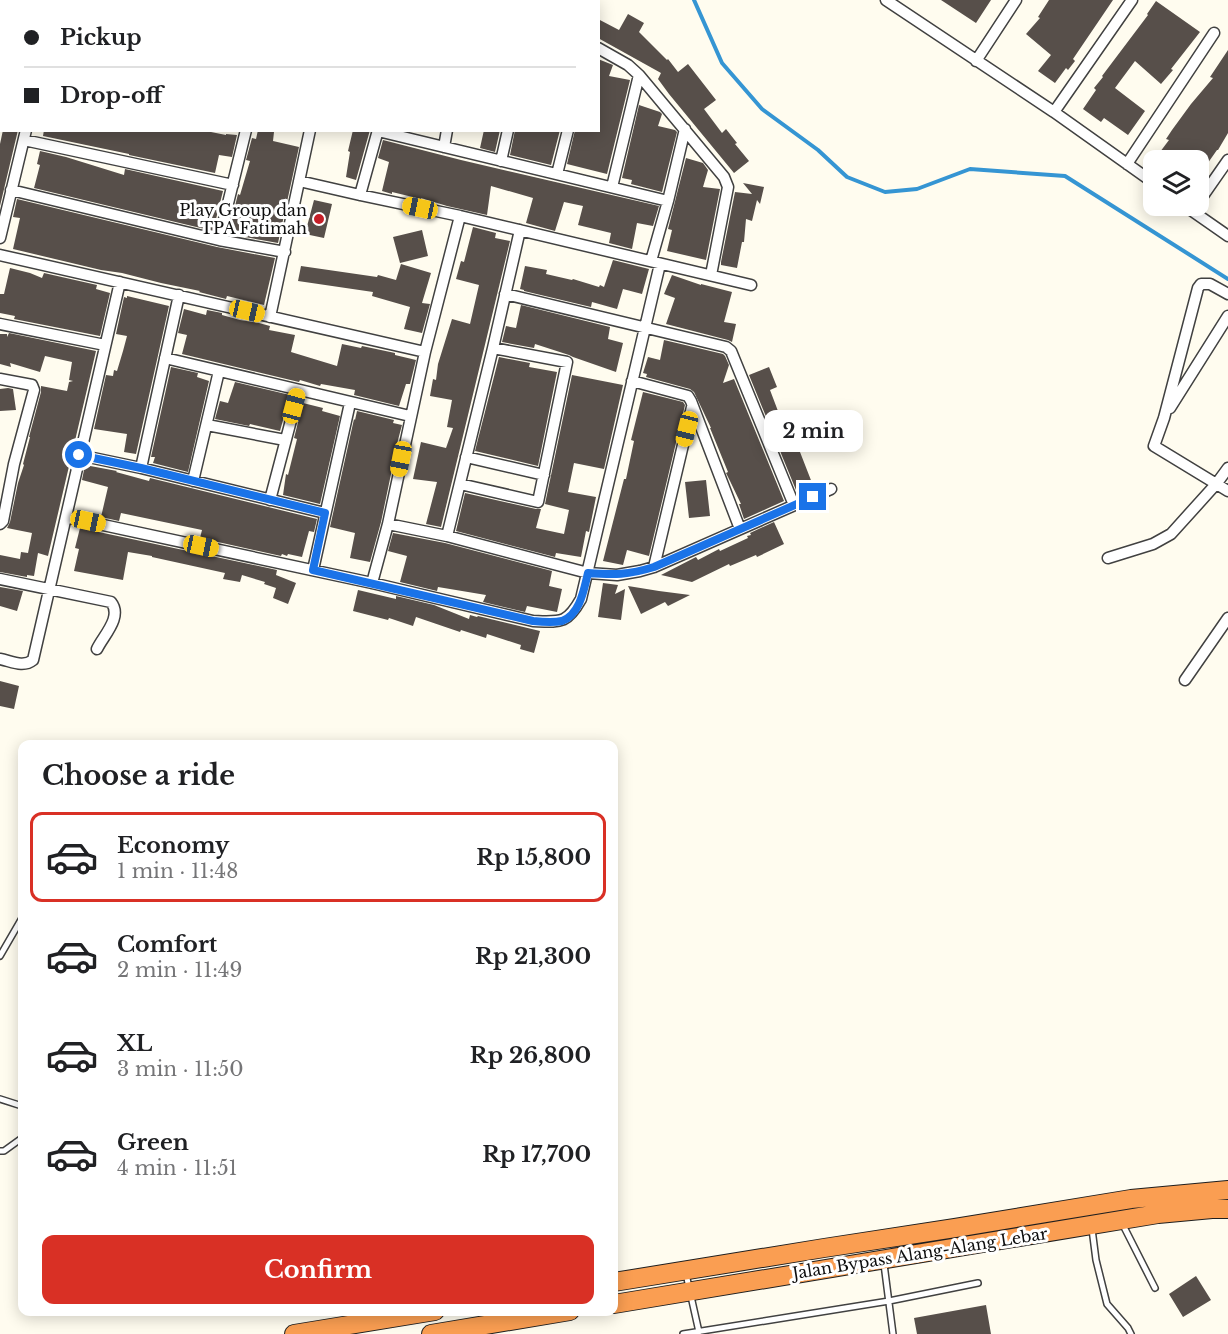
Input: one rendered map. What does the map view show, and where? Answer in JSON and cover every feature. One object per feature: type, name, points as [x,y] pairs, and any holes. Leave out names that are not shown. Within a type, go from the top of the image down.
[{"type":"highway","name":"Jalan Bypass Alang-Alang Lebar","points":[[618,1281],[1131,1199],[1228,1190]]},
{"type":"highway","name":"Jalan Bypass Alang-Alang Lebar","points":[[618,1303],[1158,1214],[1228,1209]]},
{"type":"highway","points":[[294,1334],[404,1316]]},
{"type":"highway","points":[[431,1334],[511,1324],[547,1316]]},
{"type":"street","points":[[886,0],[1054,112],[1143,175]]},
{"type":"street","points":[[976,61],[1016,0]]},
{"type":"street","points":[[1054,112],[1132,0]]},
{"type":"street","points":[[1127,164],[1214,33]]},
{"type":"street","points":[[600,49],[628,65],[639,75],[724,177],[728,188],[711,275]]},
{"type":"street","points":[[612,187],[639,75]]},
{"type":"street","points":[[66,517],[372,583],[533,621],[563,621],[573,613],[581,598],[588,573],[645,328],[668,201],[685,129]]},
{"type":"street","points":[[219,240],[244,132]]},
{"type":"street","points":[[270,317],[310,132]]},
{"type":"street","points":[[360,195],[378,132]]},
{"type":"street","points":[[382,132],[668,201]]},
{"type":"street","points":[[444,147],[447,132]]},
{"type":"street","points":[[501,161],[508,132]]},
{"type":"street","points":[[557,174],[568,132]]},
{"type":"street","points":[[0,238],[25,135],[233,185]]},
{"type":"street","points":[[1209,185],[1228,159]]},
{"type":"street","points":[[299,180],[751,285]]},
{"type":"street","points":[[11,190],[219,240],[285,252]]},
{"type":"street","points":[[372,583],[388,524],[424,352],[460,216]]},
{"type":"street","points":[[1205,216],[1228,236]]},
{"type":"street","points":[[447,536],[520,230]]},
{"type":"street","points":[[0,255],[424,352]]},
{"type":"street","points":[[0,658],[24,664],[33,660],[120,282]]},
{"type":"street","points":[[1228,294],[1210,284],[1202,284],[1198,288],[1164,418],[1154,446],[1228,491]]},
{"type":"street","points":[[505,294],[726,347],[731,351],[794,505]]},
{"type":"street","points":[[141,468],[179,295]]},
{"type":"street","points":[[1164,418],[1228,316]]},
{"type":"street","points":[[0,324],[105,345]]},
{"type":"street","points":[[460,484],[538,502],[567,362],[493,348]]},
{"type":"street","points":[[165,358],[410,416]]},
{"type":"street","points":[[193,481],[219,371]]},
{"type":"street","points":[[0,379],[32,385],[34,390],[14,464],[3,521],[0,524]]},
{"type":"street","points":[[632,381],[688,396],[740,529]]},
{"type":"street","points":[[270,500],[299,390]]},
{"type":"street","points":[[313,570],[350,402]]},
{"type":"street","points":[[654,567],[692,406]]},
{"type":"street","points":[[207,425],[285,440]]},
{"type":"street","points":[[79,455],[325,513]]},
{"type":"street","points":[[466,457],[544,475]]},
{"type":"street","points":[[1108,558],[1153,544],[1171,534],[1228,468]]},
{"type":"street","points":[[388,524],[447,536],[588,573],[616,575],[654,567],[831,489]]},
{"type":"street","points":[[0,579],[111,602],[116,610],[114,621],[97,649]]},
{"type":"street","points":[[1185,680],[1228,618]]},
{"type":"lane","points":[[0,956],[18,926]]},
{"type":"lane","points":[[0,1099],[18,1104]]},
{"type":"lane","points":[[0,1151],[4,1151],[18,1141]]},
{"type":"lane","points":[[1121,1220],[1155,1288]]},
{"type":"lane","points":[[1092,1225],[1096,1260],[1107,1304],[1131,1334]]},
{"type":"lane","points":[[884,1259],[893,1334]]},
{"type":"lane","points":[[686,1271],[699,1333]]},
{"type":"lane","points":[[683,1334],[889,1301],[978,1283]]},
{"type":"building","points":[[941,0],[991,0],[976,23]]},
{"type":"building","points":[[1049,0],[1113,0],[1073,59],[1075,61],[1068,70],[1066,68],[1055,83],[1038,71],[1051,55],[1026,34],[1040,18],[1038,17]]},
{"type":"building","points":[[1156,1],[1200,32],[1161,84],[1135,61],[1115,88],[1145,111],[1128,135],[1104,118],[1101,122],[1083,109],[1102,76]]},
{"type":"building","points":[[628,14],[644,23],[639,32],[668,59],[678,72],[688,64],[716,100],[704,109],[722,133],[726,129],[749,161],[734,173],[658,79],[661,73],[600,39],[600,20],[619,30]]},
{"type":"building","points":[[1228,50],[1228,133],[1218,150],[1209,161],[1209,150],[1162,150],[1169,140],[1166,139],[1172,130],[1213,78],[1210,77]]},
{"type":"building","points":[[600,60],[613,65],[609,76],[630,80],[607,174],[567,164],[575,132],[600,132]]},
{"type":"building","points":[[639,105],[660,112],[662,114],[658,126],[677,132],[662,192],[631,184],[632,180],[622,178]]},
{"type":"building","points":[[3,132],[18,132],[0,206],[0,144]]},
{"type":"building","points":[[44,132],[211,132],[237,135],[232,157],[219,155],[215,173],[43,136]]},
{"type":"building","points":[[258,132],[274,132],[273,141],[299,147],[278,243],[228,234],[238,194],[240,195],[250,161],[246,160],[252,138],[256,139]]},
{"type":"building","points":[[353,132],[369,132],[356,180],[346,177],[350,152],[348,151]]},
{"type":"building","points":[[484,132],[500,132],[495,152],[480,148]]},
{"type":"building","points":[[515,132],[559,132],[551,165],[510,155]]},
{"type":"building","points":[[383,140],[659,206],[653,226],[637,223],[632,249],[609,243],[611,233],[578,225],[583,206],[564,202],[555,231],[526,223],[533,198],[491,186],[487,215],[421,198],[392,192],[392,194],[382,191],[389,162],[378,158]]},
{"type":"building","points":[[40,151],[124,175],[125,169],[223,191],[213,231],[34,188],[40,165],[37,164]]},
{"type":"building","points":[[686,158],[703,163],[708,170],[703,187],[720,189],[706,260],[667,251],[672,230],[668,229]]},
{"type":"building","points":[[743,183],[764,187],[760,204],[757,200],[752,221],[746,219],[744,242],[742,242],[737,268],[721,265],[721,262],[735,192],[752,194]]},
{"type":"building","points":[[17,199],[217,247],[275,258],[264,305],[227,296],[226,299],[200,291],[13,249],[20,218],[13,217]]},
{"type":"building","name":"Play Group dan TPA Fatimah","points":[[314,200],[332,204],[324,238],[305,234]]},
{"type":"building","points":[[473,227],[496,233],[495,238],[510,241],[441,527],[426,524],[437,482],[413,479],[421,442],[446,448],[453,428],[447,427],[452,400],[430,396],[452,319],[470,324],[479,285],[456,279],[461,261],[464,262]]},
{"type":"building","points":[[422,230],[428,256],[400,263],[393,237]]},
{"type":"building","points":[[613,260],[649,269],[642,294],[623,289],[617,309],[592,302],[591,307],[520,289],[525,266],[547,270],[546,274],[604,287]]},
{"type":"building","points":[[401,264],[431,273],[422,303],[430,304],[422,333],[404,329],[410,307],[372,296],[373,292],[298,281],[301,266],[377,277],[378,275],[396,280]]},
{"type":"building","points":[[10,268],[42,278],[44,273],[97,285],[96,289],[110,293],[100,336],[14,319],[15,316],[0,313],[0,294],[4,294]]},
{"type":"building","points":[[672,275],[732,292],[724,322],[736,324],[732,342],[666,324],[675,298],[664,294]]},
{"type":"building","points":[[127,296],[169,306],[136,454],[124,452],[127,434],[94,429],[106,375],[113,376],[114,370],[117,371],[127,336],[116,334],[124,297],[127,298]]},
{"type":"building","points":[[521,305],[610,327],[608,339],[623,343],[616,372],[535,344],[534,348],[502,342],[506,326],[516,328]]},
{"type":"building","points":[[184,309],[206,315],[207,310],[222,313],[222,315],[240,320],[270,326],[269,330],[295,335],[291,352],[337,366],[342,344],[395,353],[395,355],[416,360],[410,384],[406,384],[399,406],[354,395],[355,390],[321,384],[320,386],[300,380],[299,382],[182,354],[187,335],[178,333]]},
{"type":"building","points":[[9,333],[96,351],[48,556],[38,553],[34,576],[27,575],[27,577],[0,572],[0,555],[20,559],[21,552],[28,553],[32,533],[7,528],[24,465],[41,386],[67,391],[69,382],[73,381],[69,380],[72,362],[45,356],[40,372],[10,363],[11,367],[0,364],[0,334],[7,334],[7,337]]},
{"type":"building","points":[[664,340],[725,356],[729,365],[723,383],[734,379],[784,501],[744,519],[739,504],[741,504],[726,473],[728,472],[711,428],[694,392],[646,377],[647,374],[643,373],[648,357],[660,360]]},
{"type":"building","points":[[499,357],[530,363],[529,367],[557,372],[538,466],[475,451]]},
{"type":"building","points":[[171,367],[198,373],[197,377],[209,381],[188,472],[153,463],[155,457],[151,457]]},
{"type":"building","points":[[769,367],[777,387],[770,390],[781,419],[790,414],[798,431],[793,434],[814,488],[798,495],[749,375]]},
{"type":"building","points":[[572,375],[623,385],[604,469],[574,463],[568,492],[596,497],[581,557],[556,553],[555,557],[456,531],[465,493],[541,509],[536,528],[564,534],[569,510],[545,504]]},
{"type":"building","points":[[235,382],[290,395],[280,431],[215,419],[220,401],[228,403]]},
{"type":"building","points":[[0,389],[13,389],[16,410],[0,411]]},
{"type":"building","points":[[643,392],[683,402],[685,405],[649,556],[627,550],[623,565],[603,561],[624,479],[626,479],[634,441],[631,440]]},
{"type":"building","points":[[303,403],[323,408],[322,411],[340,416],[320,504],[283,495]]},
{"type":"building","points":[[357,411],[394,420],[393,423],[402,425],[370,562],[350,558],[355,533],[330,527]]},
{"type":"building","points":[[838,418],[841,425],[855,419],[862,434],[826,448],[817,428]]},
{"type":"building","points":[[85,465],[117,471],[149,481],[150,478],[317,519],[314,532],[309,531],[302,557],[288,554],[281,556],[200,538],[202,530],[121,513],[119,521],[101,517],[108,487],[82,480]]},
{"type":"building","points":[[706,480],[710,516],[689,518],[685,482]]},
{"type":"building","points":[[774,522],[784,544],[757,557],[756,555],[730,566],[729,564],[692,582],[661,575],[696,557],[698,560],[748,538],[750,533]]},
{"type":"building","points":[[80,528],[277,570],[276,575],[296,583],[288,604],[273,598],[276,588],[264,584],[265,582],[242,575],[240,582],[223,579],[225,573],[128,552],[123,580],[74,571],[79,549],[75,548]]},
{"type":"building","points":[[393,533],[445,543],[552,571],[549,586],[562,589],[557,612],[527,606],[525,612],[483,602],[486,595],[438,587],[437,591],[400,582],[407,556],[388,551]]},
{"type":"building","points":[[603,583],[618,585],[615,594],[625,589],[621,620],[598,617]]},
{"type":"building","points":[[628,586],[690,595],[668,606],[665,602],[641,614]]},
{"type":"building","points":[[0,587],[23,591],[17,611],[0,606]]},
{"type":"building","points":[[358,590],[434,605],[469,619],[470,615],[478,616],[540,631],[534,653],[520,649],[521,645],[487,634],[486,638],[461,630],[460,632],[416,617],[413,626],[389,618],[388,620],[353,611]]},
{"type":"building","points":[[0,681],[19,686],[14,709],[0,706]]},
{"type":"building","points":[[1196,1276],[1211,1300],[1183,1317],[1169,1294]]},
{"type":"building","points":[[986,1305],[991,1334],[917,1334],[914,1318]]},
{"type":"waterway","points":[[694,0],[722,63],[762,109],[818,150],[847,177],[885,192],[917,189],[970,169],[1065,176],[1228,279]]},
{"type":"place","name":"Play Group dan TPA Fatimah","points":[[319,219]]},
{"type":"route","points":[[79,455],[325,513],[313,570],[533,621],[563,621],[573,613],[581,598],[588,573],[616,575],[654,567],[813,497]]}]
